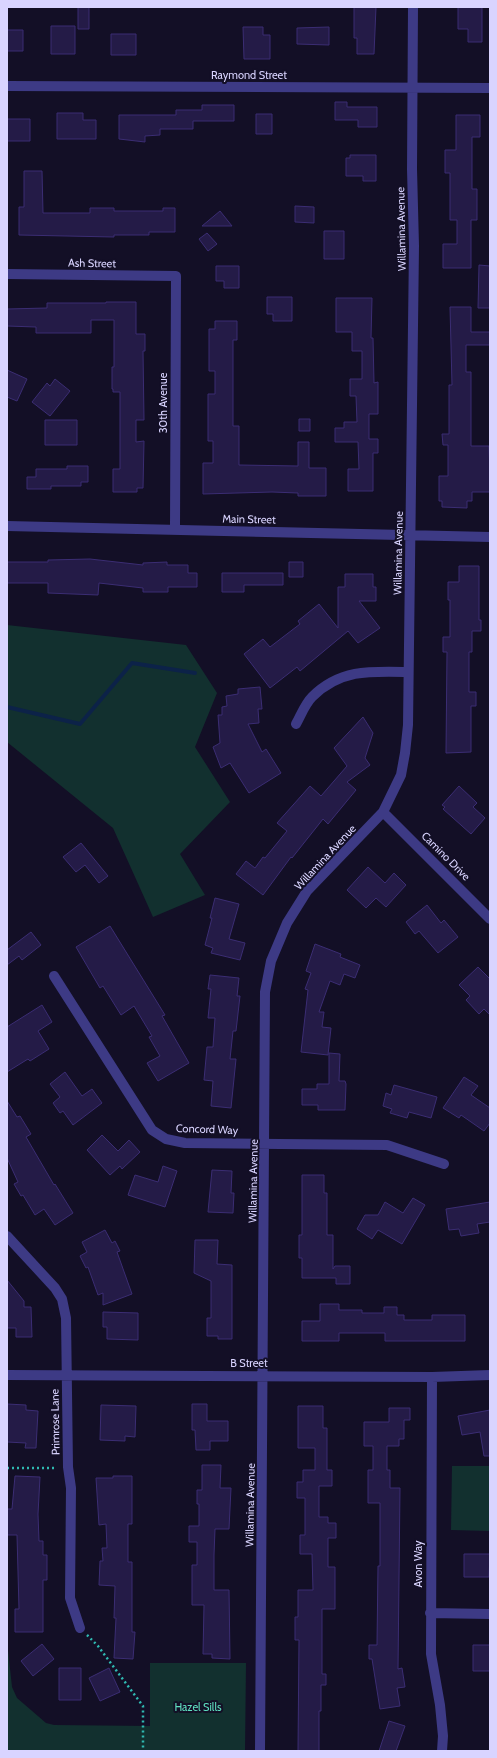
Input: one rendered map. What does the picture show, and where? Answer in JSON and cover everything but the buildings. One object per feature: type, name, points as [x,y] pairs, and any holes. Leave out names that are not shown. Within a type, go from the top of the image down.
[{"type":"street","name":"Willamina Avenue","points":[[260,1751],[266,992],[271,961],[287,923],[307,891],[383,812],[401,775],[405,753],[408,725],[414,246],[413,7]]},
{"type":"street","name":"Raymond Street","points":[[7,86],[490,88]]},
{"type":"street","name":"Ash Street","points":[[7,274],[176,276]]},
{"type":"street","name":"30th Avenue","points":[[175,529],[176,276]]},
{"type":"street","name":"Main Street","points":[[7,526],[490,537]]},
{"type":"street","points":[[296,724],[311,698],[337,678],[357,673],[381,671],[408,672]]},
{"type":"street","name":"Camino Drive","points":[[383,812],[490,919]]},
{"type":"street","name":"Concord Way","points":[[54,976],[152,1130],[166,1140],[185,1143],[387,1145],[444,1164]]},
{"type":"street","name":"Primrose Lane","points":[[7,1236],[55,1288],[62,1299],[66,1318],[68,1467],[71,1488],[70,1598],[80,1628]]},
{"type":"street","name":"B Street","points":[[7,1375],[263,1375],[432,1377],[490,1375]]},
{"type":"street","name":"Avon Way","points":[[432,1377],[431,1654],[440,1705],[443,1736],[442,1751]]},
{"type":"street","points":[[430,1613],[490,1614]]},
{"type":"path","points":[[7,1468],[68,1467]]},
{"type":"path","points":[[80,1628],[98,1646],[143,1706],[143,1751]]},
{"type":"green space","points":[[7,625],[186,645],[217,693],[195,747],[230,802],[180,854],[205,895],[153,917],[113,828],[7,742]]},
{"type":"green space","points":[[452,1466],[490,1466],[490,1531],[451,1530]]},
{"type":"green space","name":"Hazel Sills","points":[[7,1641],[12,1687],[17,1698],[46,1723],[54,1725],[150,1726],[150,1663],[246,1663],[245,1751],[7,1751]]},
{"type":"waterway","points":[[7,707],[80,724],[132,663],[195,673]]}]
